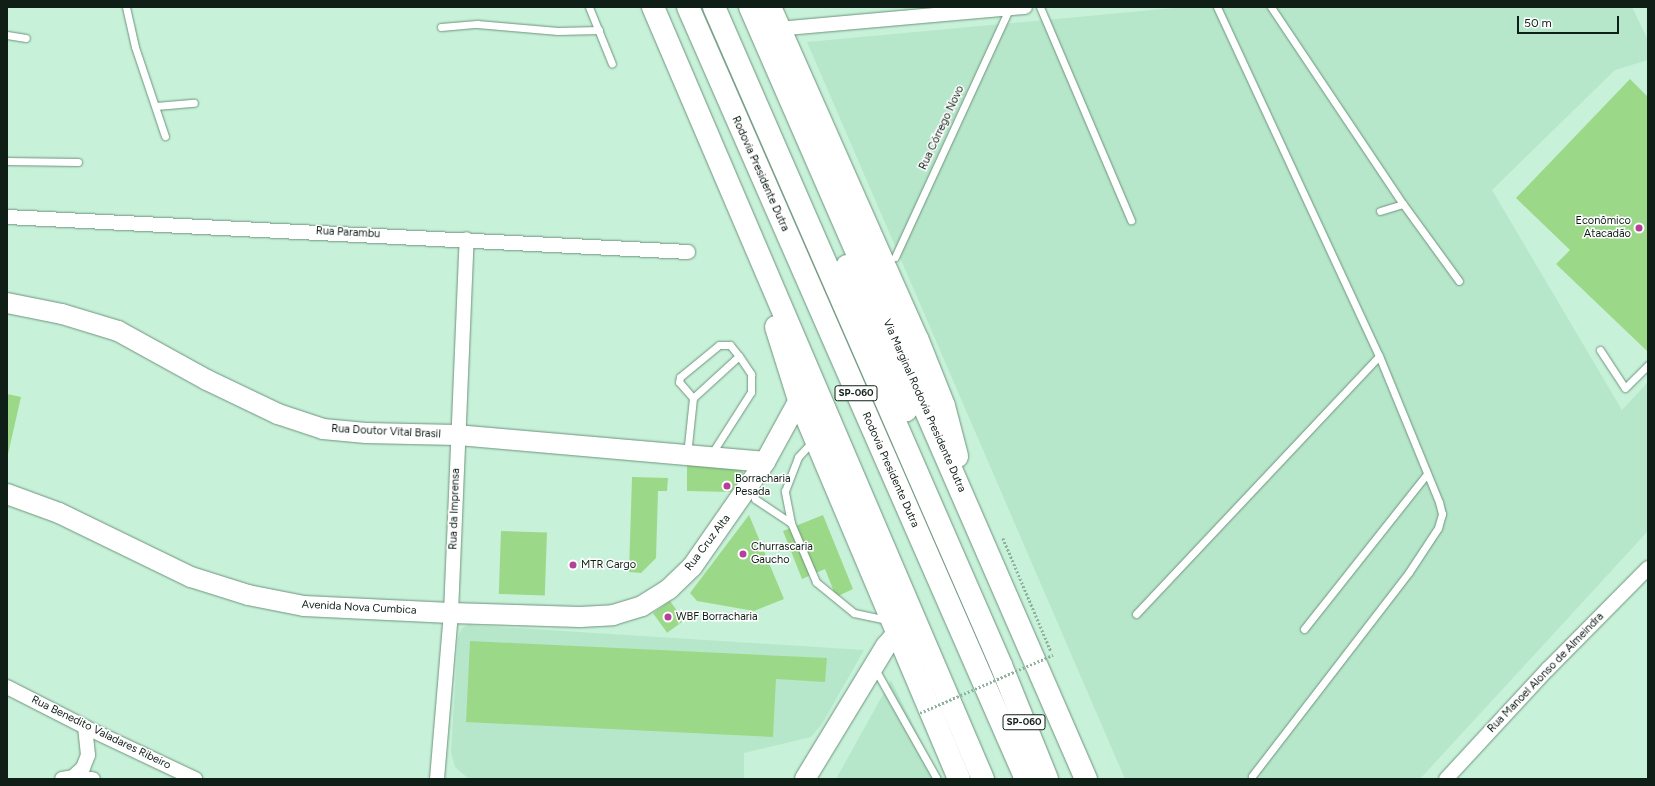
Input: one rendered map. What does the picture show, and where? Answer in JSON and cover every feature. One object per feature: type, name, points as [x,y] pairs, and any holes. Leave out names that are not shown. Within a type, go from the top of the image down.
[{"type":"highway","name":"SP-060","points":[[654,7],[983,779]]},
{"type":"highway","name":"Rodovia Presidente Dutra","points":[[688,7],[1026,779]]},
{"type":"highway","name":"SP-060","points":[[714,7],[1001,665],[1047,779]]},
{"type":"highway","name":"SP-060","points":[[750,7],[761,33]]},
{"type":"highway","points":[[770,7],[937,389],[954,438],[968,506]]},
{"type":"highway","points":[[761,33],[770,80],[904,404],[929,475],[992,627],[1001,665]]},
{"type":"highway","name":"Via Marginal Rodovia Presidente Dutra","points":[[761,33],[1086,779]]},
{"type":"highway","points":[[752,234],[750,252],[799,400],[896,626],[959,779]]},
{"type":"street","points":[[788,28],[1025,7]]},
{"type":"street","name":"Rua Parambu","points":[[7,217],[467,239],[688,252]]},
{"type":"street","name":"Rua da Imprensa","points":[[437,779],[451,613],[457,435],[467,239]]},
{"type":"street","name":"Rua Doutor Vital Brasil","points":[[7,303],[62,314],[118,332],[207,380],[278,414],[323,429],[366,433],[457,435],[765,462]]},
{"type":"street","points":[[765,462],[782,435],[799,400]]},
{"type":"street","points":[[782,435],[795,429],[814,434]]},
{"type":"street","name":"Rua Cruz Alta","points":[[613,615],[642,606],[669,589],[692,567],[765,462]]},
{"type":"street","name":"Avenida Nova Cumbica","points":[[7,494],[59,513],[191,577],[248,595],[304,606],[580,617],[613,615]]},
{"type":"street","name":"Rua Manoel Alonso de Almeindra","points":[[1446,779],[1548,670],[1648,568]]},
{"type":"street","points":[[805,779],[874,667],[896,626]]},
{"type":"street","name":"Rua Benedito Valadares Ribeiro","points":[[7,687],[85,727],[195,779]]},
{"type":"street","points":[[68,778],[83,768],[88,755],[85,727]]},
{"type":"street","points":[[68,778],[93,779]]},
{"type":"lane","points":[[126,7],[135,47],[156,106],[164,136]]},
{"type":"lane","points":[[589,7],[612,64]]},
{"type":"lane","points":[[1040,7],[1131,220]]},
{"type":"lane","points":[[1217,7],[1379,356],[1440,508],[1438,528],[1409,572],[1252,776]]},
{"type":"lane","points":[[1271,7],[1403,204],[1459,281]]},
{"type":"lane","name":"Rua Córrego Novo","points":[[895,257],[1010,9]]},
{"type":"lane","points":[[441,27],[477,24],[558,31],[599,30]]},
{"type":"lane","points":[[7,34],[26,38]]},
{"type":"lane","points":[[156,106],[194,103]]},
{"type":"lane","points":[[7,161],[78,162]]},
{"type":"lane","points":[[1380,211],[1403,204]]},
{"type":"lane","points":[[693,398],[679,382],[680,377],[719,345],[730,345],[751,374],[751,392],[708,458]]},
{"type":"lane","points":[[1600,350],[1625,388],[1648,365]]},
{"type":"lane","points":[[686,456],[693,398],[739,356]]},
{"type":"lane","points":[[1136,614],[1379,356]]},
{"type":"lane","points":[[814,434],[798,457],[785,491],[791,523],[816,582],[854,613],[896,626]]},
{"type":"lane","points":[[1304,629],[1427,474]]},
{"type":"lane","points":[[749,485],[755,499],[791,523]]},
{"type":"lane","points":[[874,667],[937,779]]},
{"type":"path","points":[[920,713],[1053,655],[1003,538]]},
{"type":"shaded area","points":[[1185,7],[1632,7],[1648,40],[1648,60],[1615,70],[1492,190],[1622,410],[1648,382],[1648,531],[1420,779],[1125,779],[807,42]]},
{"type":"shaded area","points":[[468,625],[864,650],[822,724],[811,737],[744,753],[744,779],[469,779],[455,767],[451,752],[458,637],[462,628]]},
{"type":"shaded area","points":[[891,680],[940,779],[836,779]]},
{"type":"building","points":[[1630,79],[1648,97],[1647,351],[1556,264],[1570,250],[1516,198]]},
{"type":"building","points":[[7,394],[21,397],[8,454],[7,454]]},
{"type":"building","points":[[687,464],[742,469],[743,473],[731,492],[687,491]]},
{"type":"building","points":[[632,477],[668,478],[667,491],[658,491],[656,558],[641,573],[629,572]]},
{"type":"building","name":"Churrascaria Gaucho","points":[[749,515],[784,599],[754,611],[697,601],[690,593]]},
{"type":"building","points":[[823,515],[853,589],[836,597],[825,569],[802,579],[783,531]]},
{"type":"building","points":[[501,531],[547,533],[545,596],[499,594]]},
{"type":"building","name":"WBF Borracharia","points":[[670,601],[684,620],[667,633],[653,613]]},
{"type":"building","points":[[470,641],[827,658],[825,682],[776,679],[773,737],[466,722]]},
{"type":"place","name":"Econômico Atacadão","points":[[1639,228]]},
{"type":"place","name":"Borracharia Pesada","points":[[727,486]]},
{"type":"place","name":"Churrascaria Gaucho","points":[[743,554]]},
{"type":"place","name":"MTR Cargo","points":[[573,565]]},
{"type":"place","name":"WBF Borracharia","points":[[668,617]]}]
